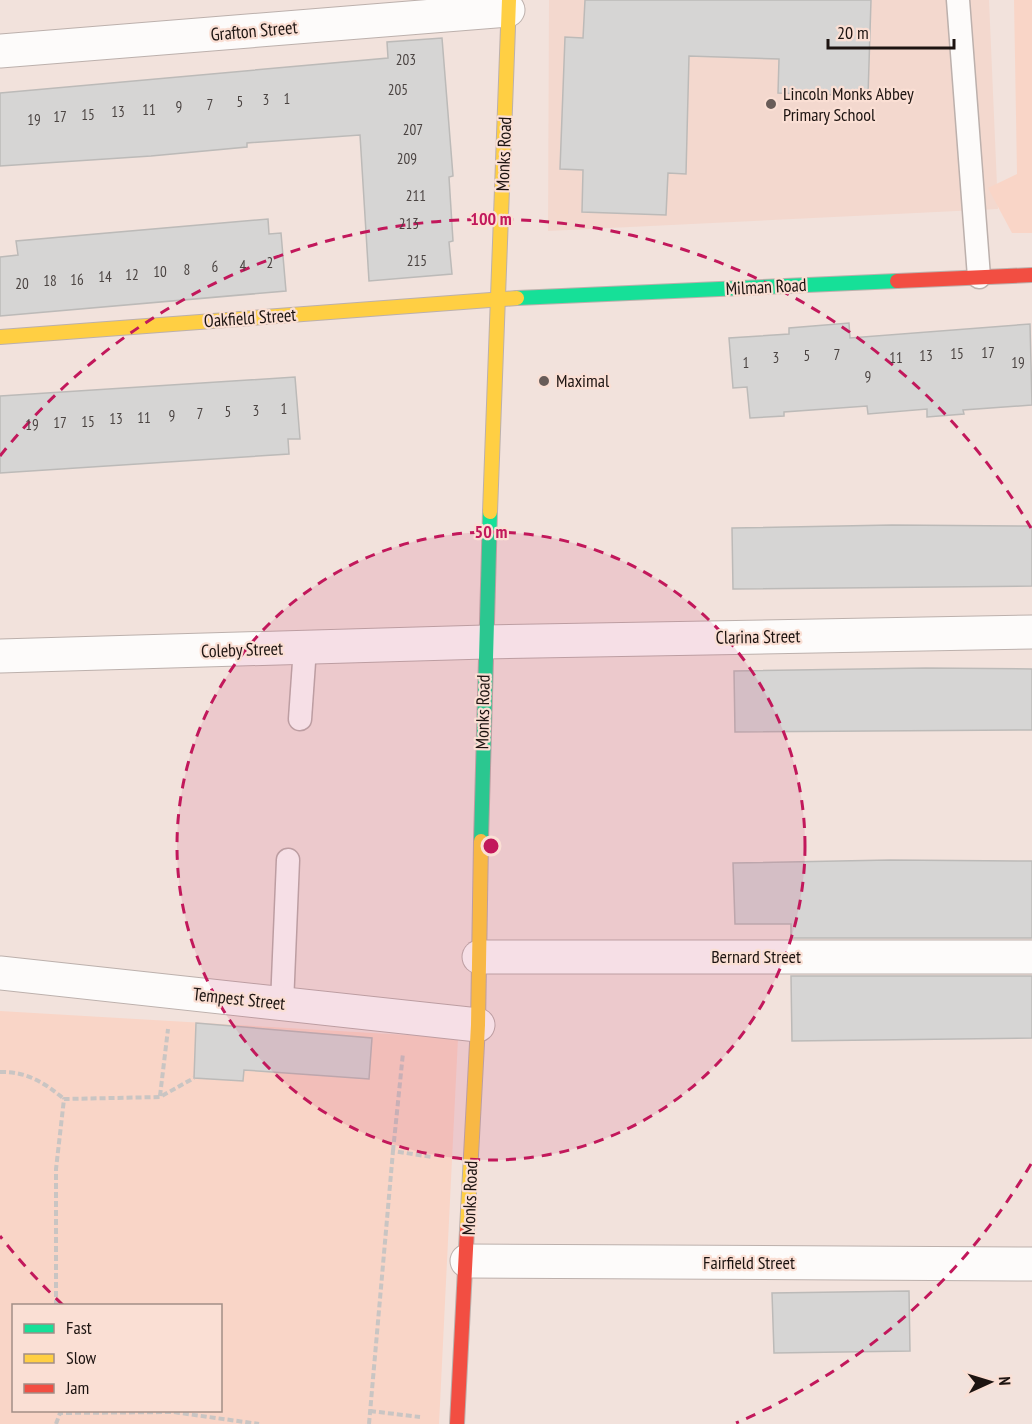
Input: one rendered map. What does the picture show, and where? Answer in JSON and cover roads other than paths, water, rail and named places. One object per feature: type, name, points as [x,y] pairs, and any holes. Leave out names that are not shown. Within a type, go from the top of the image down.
[{"type":"main road","name":"Monks Road","points":[[457,1422],[478,1025],[485,642],[508,5]]},
{"type":"main road","name":"Milman Road","points":[[499,299],[1032,275]]},
{"type":"main road","name":"Oakfield Street","points":[[0,337],[499,299]]},
{"type":"street","name":"Grafton Street","points":[[0,51],[508,5]]},
{"type":"street","name":"Clarina Street","points":[[485,642],[1032,632]]},
{"type":"street","name":"Coleby Street","points":[[0,657],[485,642]]},
{"type":"street","name":"Bernard Street","points":[[479,957],[1032,957]]},
{"type":"street","name":"Tempest Street","points":[[0,973],[478,1025]]},
{"type":"street","name":"Fairfield Street","points":[[467,1261],[1032,1264]]},
{"type":"lane","points":[[958,0],[979,277]]},
{"type":"lane","points":[[300,719],[305,648]]},
{"type":"lane","points":[[282,1004],[288,860]]},
{"type":"place","name":"Lincoln Monks Abbey Primary School","points":[[771,104]]},
{"type":"place","name":"Maximal","points":[[544,381]]}]
